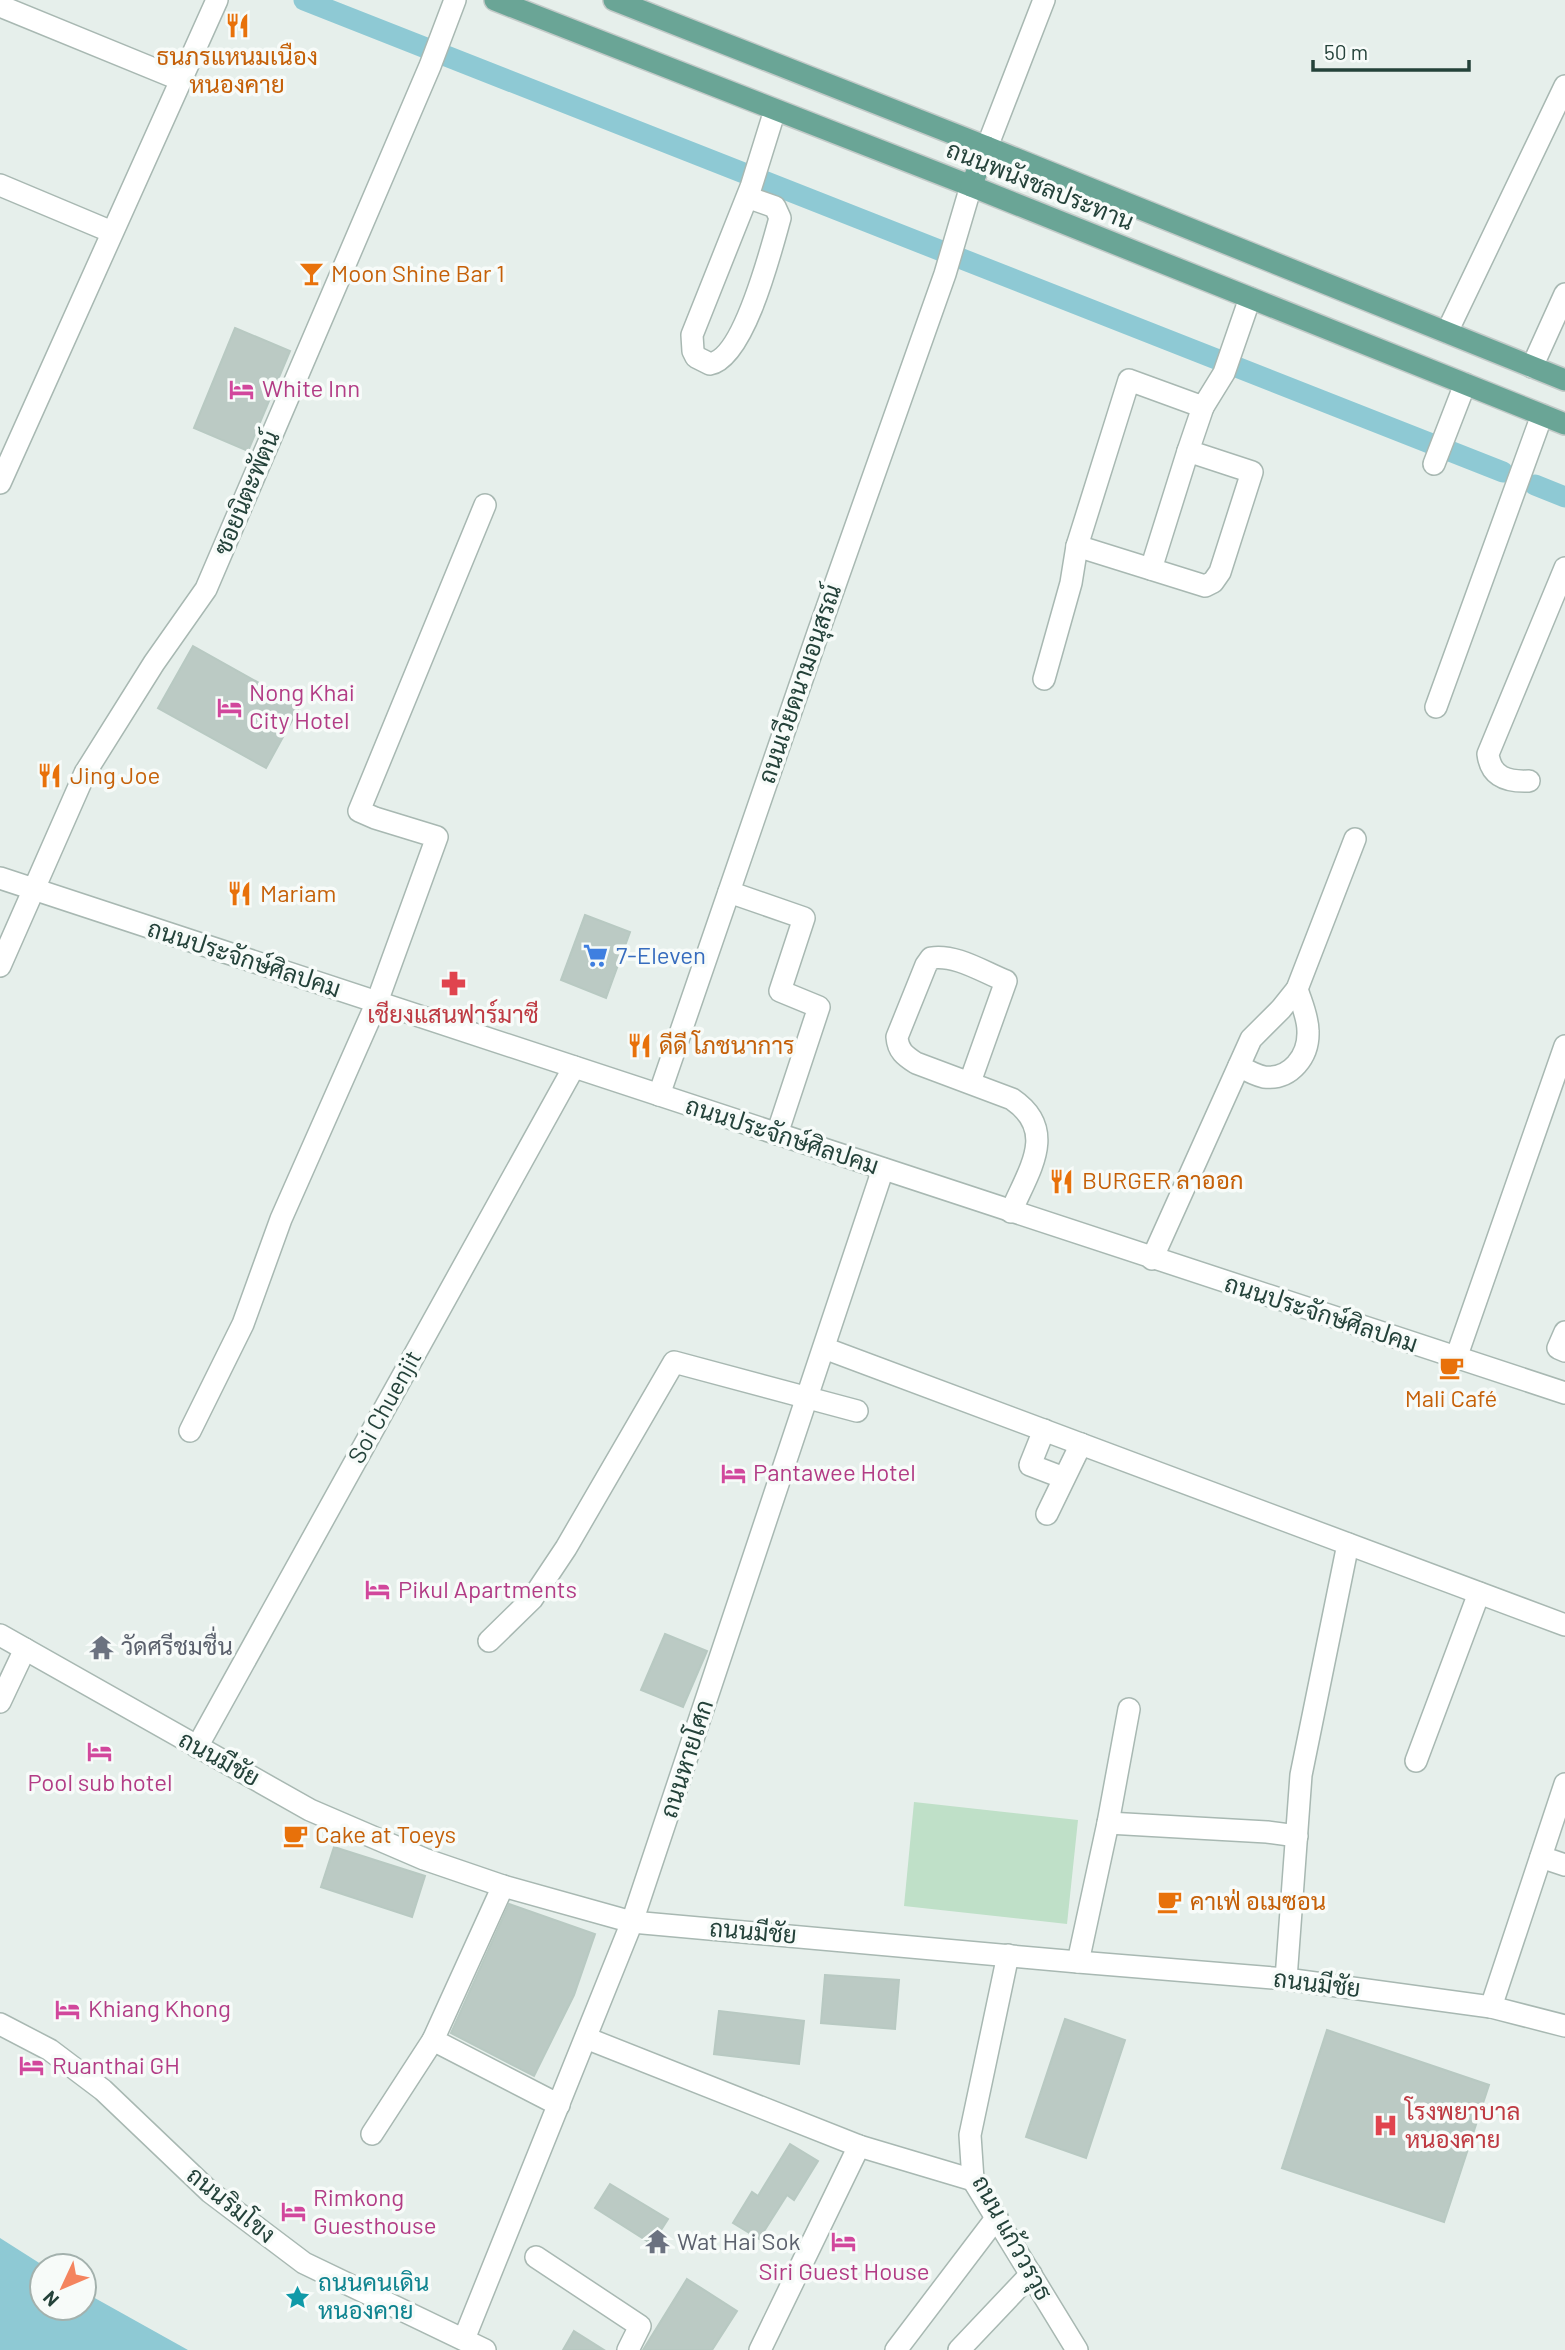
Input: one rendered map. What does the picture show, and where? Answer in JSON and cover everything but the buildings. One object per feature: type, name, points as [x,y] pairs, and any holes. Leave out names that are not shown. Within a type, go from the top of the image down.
[{"type":"main road","name":"ถนนพนังชลประทาน","points":[[495,0],[971,186],[1565,424]]},
{"type":"main road","name":"ถนนพนังชลประทาน","points":[[614,0],[1565,380]]},
{"type":"main road","points":[[971,186],[987,147]]},
{"type":"street","points":[[0,483],[217,0]]},
{"type":"street","name":"ซอยนิตะพัตน์","points":[[0,966],[85,773],[154,663],[206,589],[430,66],[455,0]]},
{"type":"street","points":[[987,147],[1044,0]]},
{"type":"street","points":[[0,6],[181,80]]},
{"type":"street","points":[[1447,332],[1565,86]]},
{"type":"street","points":[[749,192],[775,206],[780,218],[744,329],[730,352],[722,360],[710,364],[696,357],[692,335],[749,192],[775,110]]},
{"type":"street","points":[[0,185],[112,232]]},
{"type":"street","name":"ถนนเวียดนามอนุสรณ์","points":[[659,1095],[813,646],[945,274],[971,186]]},
{"type":"street","points":[[1532,367],[1565,294]]},
{"type":"street","points":[[1151,569],[1203,407],[1224,373],[1250,298]]},
{"type":"street","points":[[1044,679],[1071,583],[1077,546],[1129,380],[1203,407]]},
{"type":"street","points":[[1439,451],[1465,384]]},
{"type":"street","points":[[1436,707],[1542,415]]},
{"type":"street","points":[[1077,546],[1205,586],[1213,582],[1220,572],[1252,472],[1188,451]]},
{"type":"street","points":[[190,1431],[243,1324],[281,1219],[377,1002],[437,837],[359,811],[485,505]]},
{"type":"street","points":[[1528,781],[1512,782],[1501,778],[1489,764],[1488,754],[1565,568]]},
{"type":"street","points":[[1152,1259],[1251,1039],[1282,1009],[1297,989],[1355,839]]},
{"type":"street","name":"ถนนประจักษ์ศิลปคม","points":[[0,878],[1152,1259],[1455,1357],[1562,1387]]},
{"type":"street","points":[[729,892],[804,918],[780,991],[819,1007],[777,1134]]},
{"type":"street","points":[[970,1082],[1006,981],[953,959],[940,956],[931,958],[897,1037],[897,1046],[904,1056],[916,1063],[1012,1099],[1024,1107],[1033,1118],[1037,1131],[1037,1150],[1011,1212]]},
{"type":"street","points":[[1238,1066],[1265,1077],[1286,1073],[1297,1066],[1304,1056],[1308,1030],[1297,989]]},
{"type":"street","points":[[1455,1357],[1565,1046]]},
{"type":"street","name":"Soi Chuenjit","points":[[197,1747],[574,1067]]},
{"type":"street","name":"ถนนหายโศก","points":[[464,2339],[632,1922],[883,1169]]},
{"type":"street","points":[[1565,1332],[1558,1348],[1565,1351]]},
{"type":"street","points":[[824,1348],[1565,1625]]},
{"type":"street","points":[[489,1641],[532,1599],[566,1548],[674,1362],[857,1411]]},
{"type":"street","points":[[1044,1430],[1026,1474],[1063,1478]]},
{"type":"street","points":[[1047,1514],[1081,1444]]},
{"type":"street","points":[[1286,1979],[1301,1775],[1348,1544]]},
{"type":"street","points":[[1416,1761],[1479,1593]]},
{"type":"street","name":"ถนนมีชัย","points":[[0,1635],[310,1811],[424,1859],[503,1886],[632,1922],[1286,1979],[1491,2007],[1565,2026]]},
{"type":"street","points":[[0,1702],[25,1649]]},
{"type":"street","points":[[1078,1962],[1129,1709]]},
{"type":"street","points":[[1491,2007],[1565,1784]]},
{"type":"street","points":[[1108,1823],[1297,1836]]},
{"type":"street","points":[[1541,1857],[1565,1865]]},
{"type":"street","points":[[372,2134],[433,2040],[503,1886]]},
{"type":"street","name":"ถนน แก้ววรวุธ","points":[[1008,1955],[970,2135],[973,2180],[1074,2349]]},
{"type":"street","name":"ถนนริมโขง","points":[[0,2024],[50,2050],[103,2090],[211,2192],[304,2263],[485,2350]]},
{"type":"street","points":[[586,2038],[859,2146],[973,2180]]},
{"type":"street","points":[[433,2040],[559,2105]]},
{"type":"street","points":[[760,2350],[859,2146]]},
{"type":"street","points":[[896,2350],[997,2217]]},
{"type":"street","points":[[536,2257],[640,2326],[628,2350]]},
{"type":"street","points":[[959,2350],[1031,2274]]},
{"type":"green space","points":[[914,1802],[1078,1820],[1067,1924],[904,1906]]},
{"type":"water","points":[[0,2238],[28,2256],[28,2322],[98,2322],[98,2300],[188,2350],[0,2350]]},
{"type":"waterway","points":[[304,0],[1503,472]]},
{"type":"waterway","points":[[1535,485],[1565,497]]},
{"type":"place","name":"ธนภรแหนมเนือง หนองคาย","points":[[237,26]]},
{"type":"place","name":"Moon Shine Bar 1","points":[[311,274]]},
{"type":"place","name":"White Inn","points":[[242,389]]},
{"type":"place","name":"Nong Khai City Hotel","points":[[229,707]]},
{"type":"place","name":"Jing Joe","points":[[50,776]]},
{"type":"place","name":"Mariam","points":[[240,894]]},
{"type":"place","name":"7-Eleven","points":[[596,956]]},
{"type":"place","name":"เชียงแสนฟาร์มาซี","points":[[453,984]]},
{"type":"place","name":"ดีดี โภชนาการ","points":[[639,1046]]},
{"type":"place","name":"BURGER ลาออก","points":[[1062,1181]]},
{"type":"place","name":"Mali Café","points":[[1451,1368]]},
{"type":"place","name":"Pantawee Hotel","points":[[733,1473]]},
{"type":"place","name":"Pikul Apartments","points":[[378,1590]]},
{"type":"place","name":"วัดศรีชมชื่น","points":[[101,1647]]},
{"type":"place","name":"Pool sub hotel","points":[[100,1752]]},
{"type":"place","name":"Cake at Toeys","points":[[295,1835]]},
{"type":"place","name":"คาเฟ่ อเมซอน","points":[[1170,1902]]},
{"type":"place","name":"Khiang Khong","points":[[68,2009]]},
{"type":"place","name":"Ruanthai GH","points":[[32,2066]]},
{"type":"place","name":"โรงพยาบาล หนองคาย","points":[[1385,2126]]},
{"type":"place","name":"Rimkong Guesthouse","points":[[293,2212]]},
{"type":"place","name":"Siri Guest House","points":[[844,2241]]},
{"type":"place","name":"Wat Hai Sok","points":[[657,2242]]},
{"type":"place","name":"ถนนคนเดิน หนองคาย","points":[[298,2297]]}]
